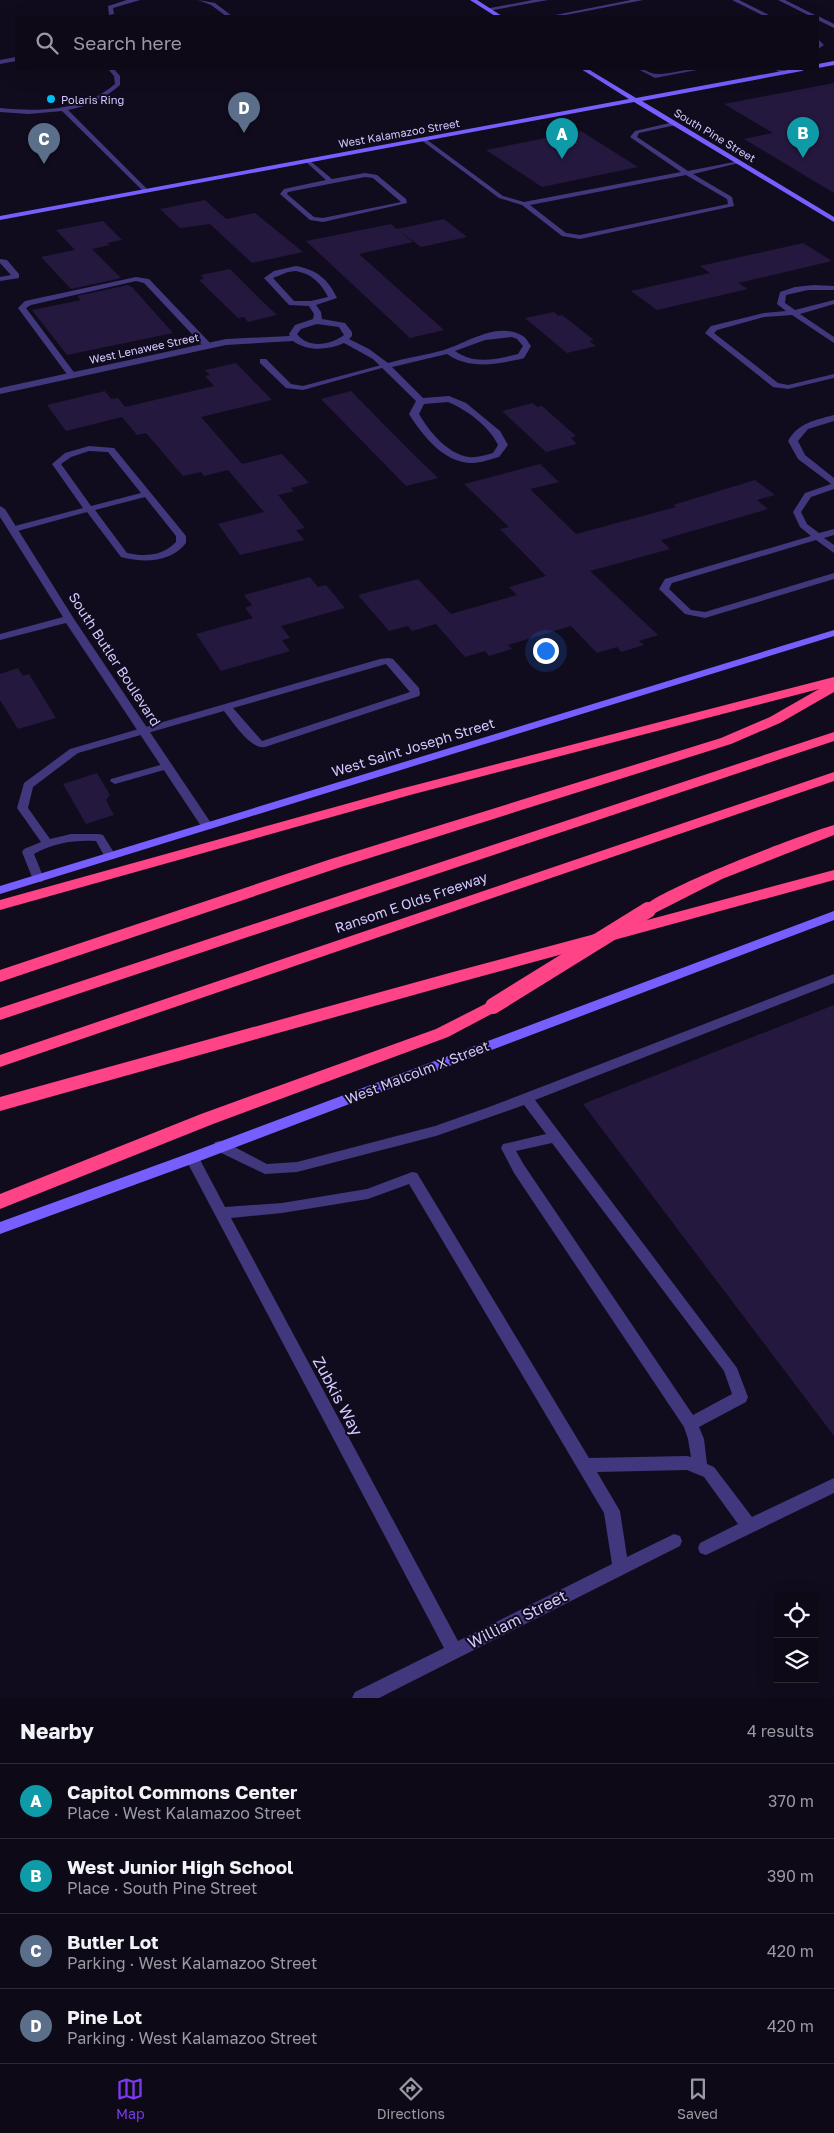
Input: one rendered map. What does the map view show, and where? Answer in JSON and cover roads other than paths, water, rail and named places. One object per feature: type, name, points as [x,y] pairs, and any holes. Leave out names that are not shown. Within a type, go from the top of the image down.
[{"type":"highway","points":[[0,905],[406,792],[834,681]]},
{"type":"highway","points":[[0,976],[336,863],[726,741],[775,720],[834,686]]},
{"type":"highway","name":"Ransom E Olds Freeway","points":[[0,1014],[834,736]]},
{"type":"highway","name":"Ransom E Olds Freeway","points":[[0,1061],[834,776]]},
{"type":"highway","points":[[0,1202],[207,1119],[435,1035],[493,1006],[680,891],[716,874],[834,830]]},
{"type":"highway","points":[[0,1104],[463,975],[834,875]]},
{"type":"street","points":[[473,0],[497,15]]},
{"type":"street","points":[[488,9],[545,0]]},
{"type":"street","points":[[819,66],[834,63]]},
{"type":"street","name":"South Pine Street","points":[[586,70],[834,220]]},
{"type":"street","name":"West Kalamazoo Street","points":[[0,218],[635,100],[780,70]]},
{"type":"street","points":[[820,212],[834,210]]},
{"type":"street","points":[[292,268],[308,270],[328,286],[333,298],[311,304],[292,304],[268,278],[276,272],[292,268]]},
{"type":"street","points":[[311,304],[319,316],[318,321]]},
{"type":"street","points":[[295,338],[294,334],[298,327],[318,321],[342,325],[348,332],[344,340],[358,345],[385,366],[421,401],[449,399],[463,405],[497,433],[503,446],[496,455],[470,460],[450,454],[420,424],[414,414],[421,401]]},
{"type":"street","points":[[385,366],[449,351],[457,346],[503,334],[520,337],[527,346],[521,356],[496,362],[465,362],[449,351]]},
{"type":"street","name":"West Lenawee Street","points":[[0,391],[240,340],[295,338],[305,344],[322,346],[344,340]]},
{"type":"street","points":[[834,418],[813,423],[803,428],[796,434],[793,441],[801,457],[834,484]]},
{"type":"street","name":"South Butler Boulevard","points":[[0,509],[69,619],[206,826]]},
{"type":"street","points":[[0,637],[69,619]]},
{"type":"street","name":"West Saint Joseph Street","points":[[0,890],[834,634]]},
{"type":"street","name":"West Malcolm X Street","points":[[0,1228],[192,1158],[834,915]]},
{"type":"lane","points":[[111,14],[110,7],[119,2],[137,0]]},
{"type":"lane","points":[[202,0],[231,13]]},
{"type":"lane","points":[[216,0],[231,13]]},
{"type":"lane","points":[[558,15],[640,0]]},
{"type":"lane","points":[[735,0],[766,15]]},
{"type":"lane","points":[[781,0],[812,15]]},
{"type":"lane","points":[[819,18],[834,26]]},
{"type":"lane","points":[[0,62],[15,59]]},
{"type":"lane","points":[[0,110],[35,112],[63,109],[98,99],[111,92],[118,84],[117,76],[111,70]]},
{"type":"lane","points":[[644,70],[655,76],[693,70]]},
{"type":"lane","points":[[63,109],[146,191]]},
{"type":"lane","points":[[424,140],[501,197],[524,204],[564,235],[580,237],[732,205],[730,198],[633,137],[637,132],[674,124]]},
{"type":"lane","points":[[308,161],[331,181]]},
{"type":"lane","points":[[524,204],[737,162]]},
{"type":"lane","points":[[365,175],[375,176],[404,200],[404,203],[323,220],[312,219],[283,194],[286,190],[331,181],[365,175]]},
{"type":"lane","points":[[0,261],[4,262],[16,276],[0,279]]},
{"type":"lane","points":[[72,375],[22,308],[28,303],[136,279],[146,281],[208,346]]},
{"type":"lane","points":[[834,294],[830,288],[809,287],[794,289],[783,294],[781,304],[834,341]]},
{"type":"lane","points":[[834,302],[794,313],[764,315],[714,328],[709,333],[776,385],[788,387],[834,376]]},
{"type":"lane","points":[[263,361],[289,386],[303,388],[385,366]]},
{"type":"lane","points":[[98,447],[111,450],[181,536],[182,543],[176,549],[147,559],[124,555],[88,509],[56,464],[62,458],[78,451],[98,447]]},
{"type":"lane","points":[[834,484],[808,495],[797,512],[803,525],[834,550]]},
{"type":"lane","points":[[14,529],[147,494]]},
{"type":"lane","points":[[834,532],[668,581],[664,589],[688,612],[705,615],[834,576]]},
{"type":"lane","points":[[47,842],[22,808],[28,785],[74,751],[384,661],[389,662],[415,690],[415,694],[261,745],[257,743],[226,707]]},
{"type":"lane","points":[[115,781],[167,766]]},
{"type":"lane","points":[[38,878],[28,852],[47,842],[80,837],[99,838],[110,856]]},
{"type":"lane","points":[[220,1146],[265,1169],[297,1167],[436,1131],[834,978]]},
{"type":"lane","points":[[526,1098],[730,1368],[742,1397],[690,1424]]},
{"type":"lane","points":[[555,1137],[508,1148],[519,1169],[690,1424],[696,1439],[700,1469]]},
{"type":"lane","name":"Zubkis Way","points":[[192,1158],[454,1650]]},
{"type":"lane","points":[[221,1213],[282,1208],[368,1194],[412,1177],[612,1511],[620,1567]]},
{"type":"lane","points":[[584,1465],[687,1463],[708,1472],[750,1527]]},
{"type":"lane","points":[[706,1548],[834,1485]]},
{"type":"lane","name":"William Street","points":[[361,1698],[674,1541]]},
{"type":"place","name":"Polaris Ring","points":[[51,99]]},
{"type":"place","name":"Pine Lot","points":[[244,133]]},
{"type":"place","name":"West Junior High School","points":[[803,158]]},
{"type":"place","name":"Capitol Commons Center","points":[[562,159]]},
{"type":"place","name":"Butler Lot","points":[[44,164]]}]
